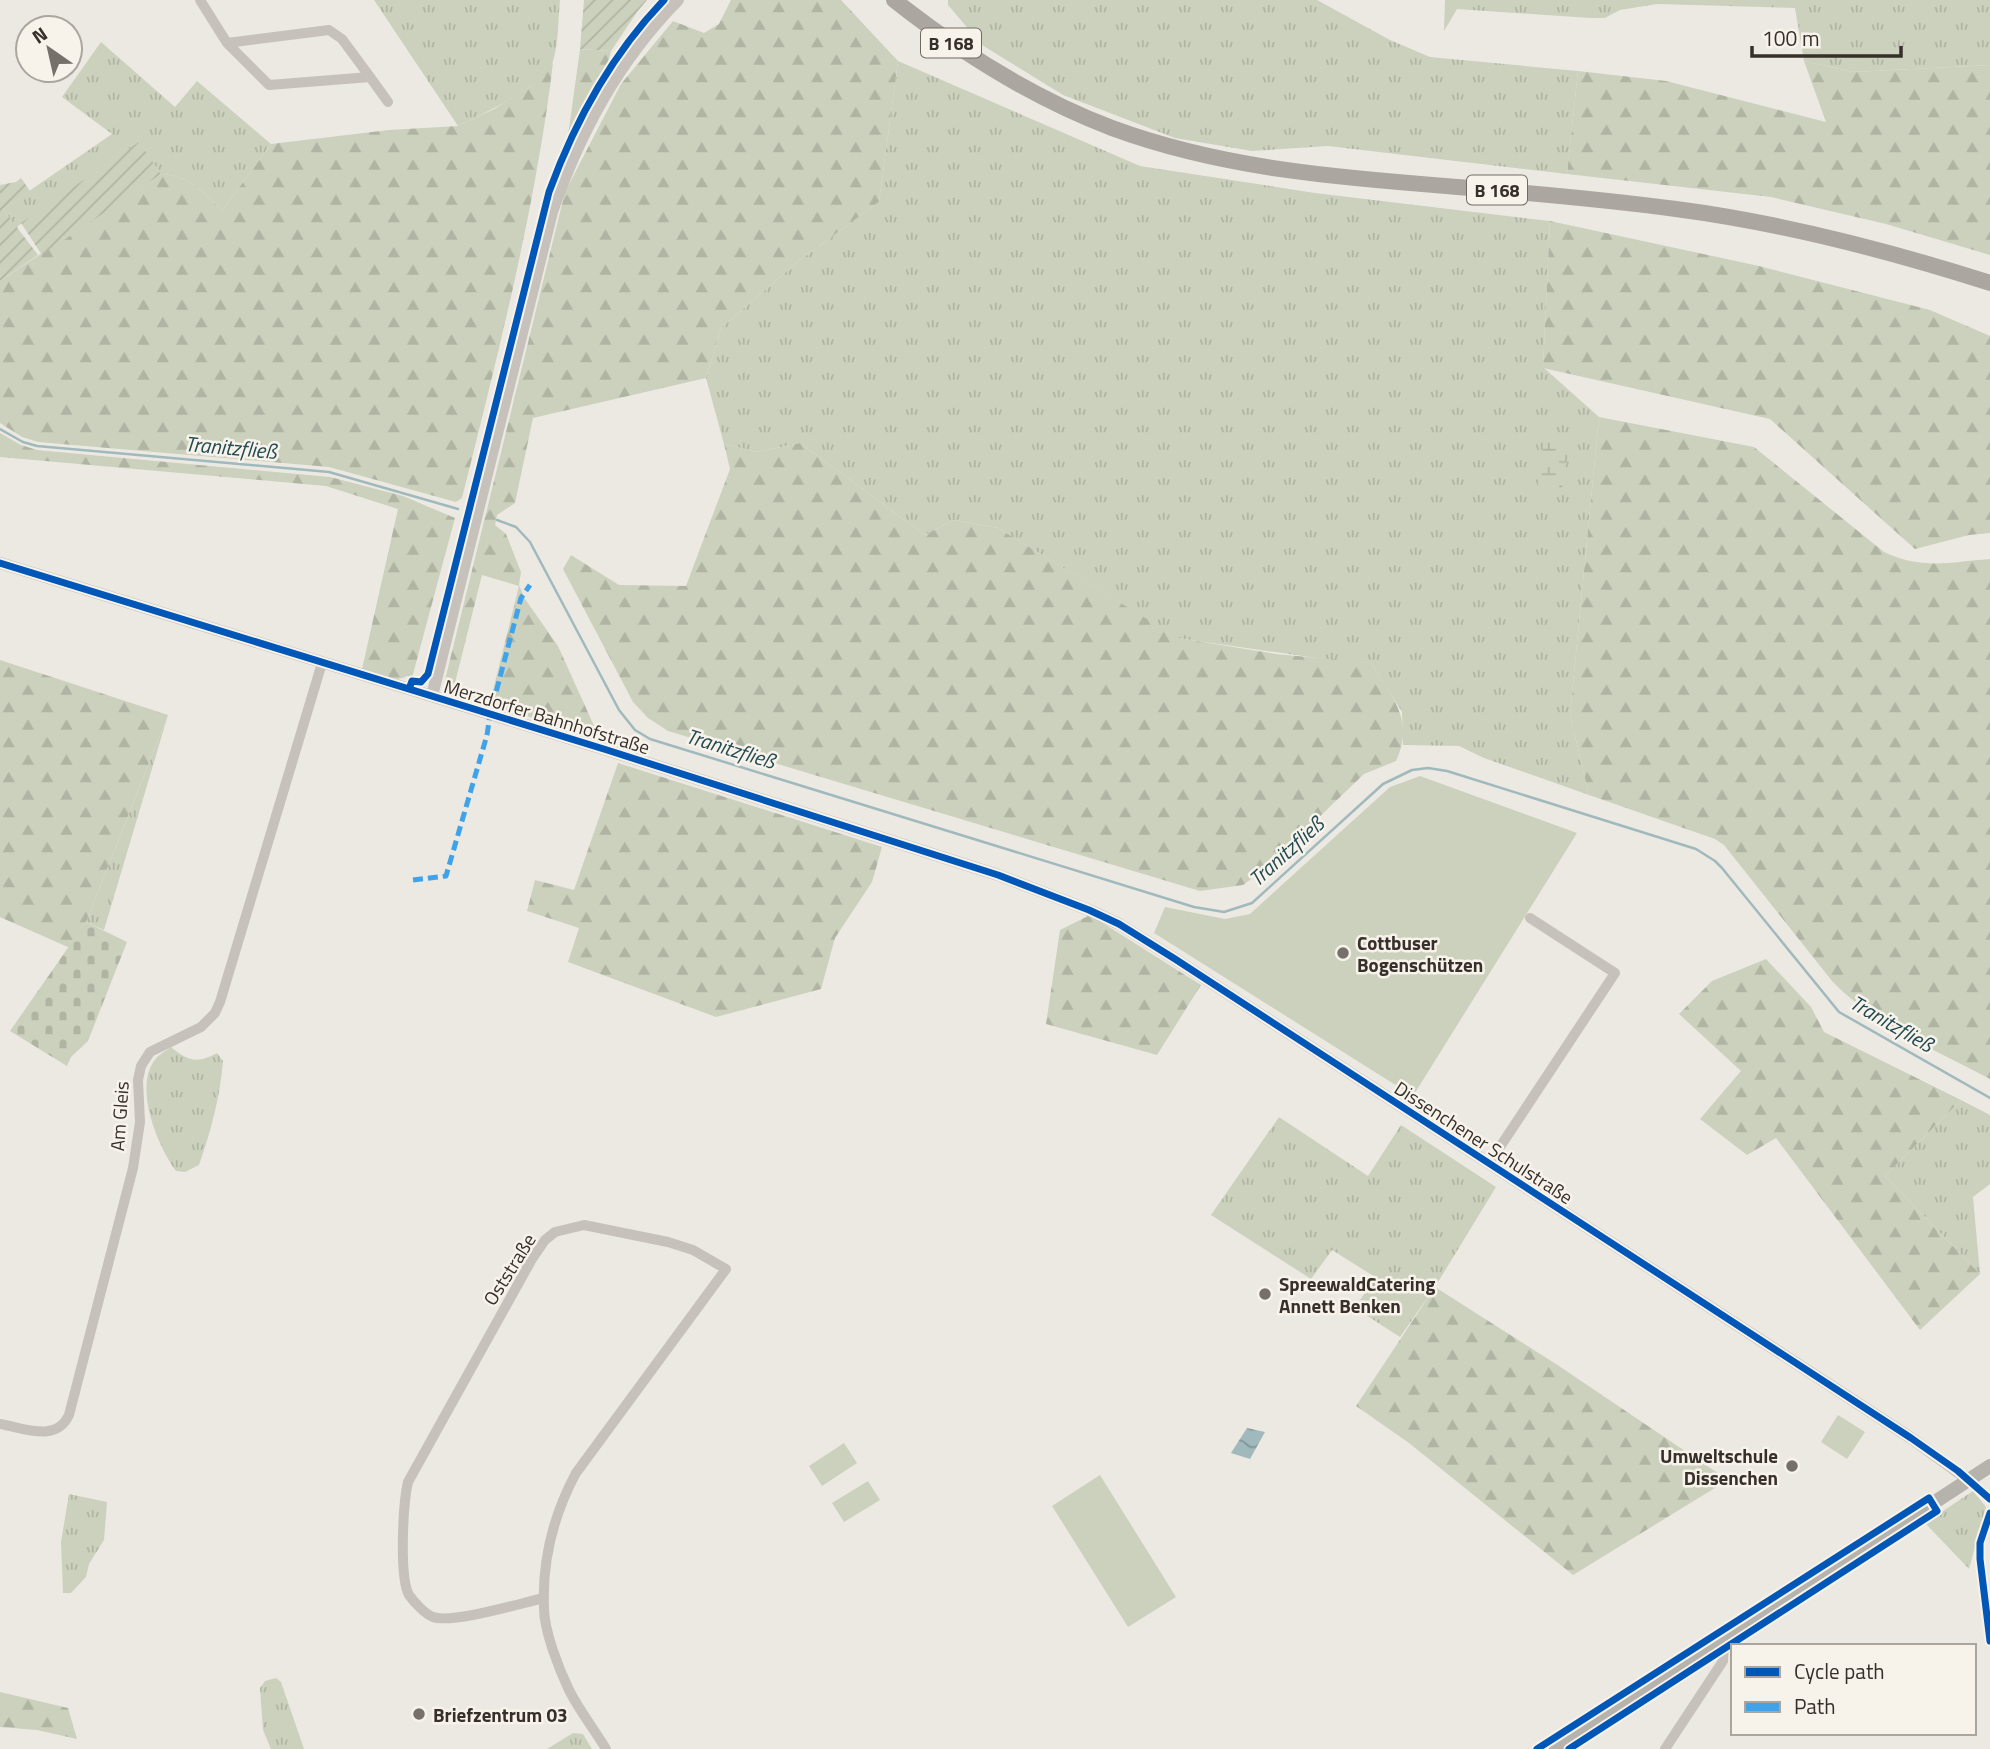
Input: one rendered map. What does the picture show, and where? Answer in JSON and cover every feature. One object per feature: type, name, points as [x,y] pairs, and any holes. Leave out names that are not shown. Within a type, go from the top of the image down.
[{"type":"main road","name":"B 168","points":[[894,0],[977,60],[1060,106],[1112,128],[1182,150],[1328,177],[1535,193],[1758,222],[1919,260],[1990,283]]},
{"type":"main road","points":[[1556,1749],[1990,1466]]},
{"type":"street","points":[[200,0],[227,43],[265,82],[273,85],[370,77]]},
{"type":"street","points":[[432,696],[548,226],[569,163],[591,117],[627,61],[678,0]]},
{"type":"street","points":[[227,43],[329,30],[342,39],[388,102]]},
{"type":"street","name":"Merzdorfer Bahnhofstraße","points":[[0,563],[607,750],[964,865]]},
{"type":"street","name":"Am Gleis","points":[[0,1424],[45,1432],[55,1431],[64,1424],[69,1415],[133,1168],[140,1122],[138,1080],[141,1066],[150,1052],[208,1022],[220,1002],[322,663]]},
{"type":"street","name":"Dissenchener Schulstraße","points":[[964,865],[1089,910],[1119,925],[1490,1162],[1911,1438],[1969,1480]]},
{"type":"street","points":[[1490,1162],[1615,973],[1530,918]]},
{"type":"street","name":"Oststraße","points":[[544,1598],[451,1619],[433,1617],[420,1607],[408,1594],[404,1575],[404,1499],[408,1482],[545,1240],[555,1232],[584,1225],[668,1242],[693,1250],[726,1269],[576,1474],[562,1500],[546,1571],[544,1598],[543,1610],[550,1638],[569,1690],[606,1749]]},
{"type":"street","points":[[1969,1480],[1990,1499]]},
{"type":"street","points":[[1990,1513],[1980,1543],[1980,1559],[1990,1641]]},
{"type":"street","points":[[1665,1749],[1723,1661],[1724,1640]]},
{"type":"green space","points":[[374,0],[560,0],[553,61],[548,70],[526,89],[458,126]]},
{"type":"green space","points":[[584,0],[647,0],[611,51],[580,49]]},
{"type":"green space","points":[[731,0],[841,0],[898,61],[879,202],[796,263],[721,328],[706,378],[533,418],[515,503],[497,515],[495,525],[506,534],[521,572],[519,585],[525,599],[558,646],[595,728],[589,733],[489,706],[519,586],[482,575],[452,695],[444,684],[565,192],[621,84],[673,21],[704,33],[719,24]]},
{"type":"green space","points":[[948,0],[1317,0],[1390,40],[1430,57],[1578,71],[1567,174],[1328,146],[1252,151],[1175,138],[1063,95],[982,45],[948,5]]},
{"type":"green space","points":[[1445,0],[1990,0],[1990,65],[1853,72],[1804,61],[1795,8],[1657,4],[1620,10],[1605,18],[1457,9],[1444,31]]},
{"type":"green space","points":[[101,42],[175,107],[197,81],[271,144],[222,211],[209,197],[187,181],[161,174],[139,143],[17,229],[3,209],[112,134],[62,97],[71,84],[84,84],[84,66]]},
{"type":"green space","points":[[580,49],[611,51],[607,67],[568,136]]},
{"type":"green space","points":[[898,61],[1140,166],[1315,193],[1550,221],[1543,367],[1599,417],[1570,715],[1589,795],[1484,758],[1459,746],[1403,745],[1402,712],[1371,663],[1337,661],[1177,638],[998,528],[954,520],[925,535],[800,443],[757,452],[724,444],[706,378],[721,328],[796,263],[879,202]]},
{"type":"green space","points":[[1804,61],[1853,72],[1990,65],[1990,255],[1886,224],[1771,197],[1567,174],[1578,71],[1666,81],[1826,122]]},
{"type":"green space","points":[[553,63],[526,228],[462,498],[456,502],[329,467],[38,442],[22,437],[0,423],[0,281],[161,174],[187,181],[209,197],[222,211],[271,144],[389,130],[458,126],[494,109],[529,87]]},
{"type":"green space","points":[[139,142],[161,174],[42,255],[21,223]]},
{"type":"green space","points":[[21,178],[30,191],[3,209],[38,255],[0,281],[0,185],[16,182]]},
{"type":"green space","points":[[1550,221],[1759,266],[1930,310],[1990,336],[1990,533],[1969,535],[1915,549],[1770,419],[1543,368]]},
{"type":"green space","points":[[1599,417],[1754,447],[1884,552],[1898,558],[1924,563],[1990,559],[1990,1079],[1907,1036],[1849,997],[1832,981],[1724,845],[1715,839],[1589,795],[1570,715]]},
{"type":"green space","points":[[0,433],[21,445],[37,450],[330,477],[403,496],[455,518],[412,678],[391,678],[362,669],[398,509],[326,486],[0,457]]},
{"type":"green space","points":[[1544,440],[1570,443],[1562,488],[1554,493],[1541,489],[1538,484]]},
{"type":"green space","points":[[800,443],[925,535],[954,520],[998,528],[1178,638],[1276,654],[1371,663],[1393,698],[1402,721],[1403,733],[1396,761],[1364,774],[1265,869],[1243,885],[1200,891],[668,731],[648,718],[633,702],[563,569],[571,555],[619,585],[686,586],[730,469],[724,444],[757,452]]},
{"type":"green space","points":[[0,660],[168,715],[86,922],[70,948],[0,917]]},
{"type":"green space","points":[[168,715],[104,930],[86,922]]},
{"type":"green space","points":[[618,763],[882,847],[872,882],[835,938],[821,989],[716,1017],[568,962],[579,928],[527,911],[535,880],[574,890]]},
{"type":"green space","name":"Cottbuser Bogenschützen","points":[[1420,776],[1577,833],[1413,1096],[1154,933],[1165,907],[1225,919],[1250,914],[1390,787]]},
{"type":"green space","points":[[1090,915],[1201,985],[1157,1055],[1046,1024],[1060,930]]},
{"type":"green space","points":[[86,922],[127,942],[88,1041],[71,1057],[67,1066],[10,1031]]},
{"type":"green space","points":[[1766,959],[1811,1007],[1824,1032],[1961,1100],[1885,1176],[1980,1274],[1920,1330],[1776,1138],[1747,1155],[1700,1119],[1741,1071],[1679,1014],[1712,981]]},
{"type":"green space","points":[[171,1047],[198,1060],[217,1053],[223,1061],[214,1114],[199,1165],[185,1172],[176,1171],[169,1161],[156,1133],[147,1102],[148,1073],[156,1059]]},
{"type":"green space","points":[[1961,1100],[1990,1115],[1990,1184],[1973,1197],[1980,1274],[1885,1176]]},
{"type":"green space","points":[[1279,1117],[1368,1176],[1401,1125],[1496,1187],[1435,1287],[1400,1337],[1355,1308],[1375,1277],[1332,1250],[1311,1279],[1211,1215]]},
{"type":"green space","points":[[1435,1287],[1556,1364],[1728,1480],[1573,1575],[1409,1443],[1356,1406]]},
{"type":"green space","points":[[1838,1415],[1865,1432],[1847,1459],[1821,1442]]},
{"type":"green space","points":[[844,1443],[857,1463],[822,1486],[809,1466]]},
{"type":"green space","points":[[1100,1475],[1176,1597],[1128,1627],[1052,1506]]},
{"type":"green space","points":[[868,1481],[880,1500],[844,1522],[832,1503]]},
{"type":"green space","points":[[1973,1491],[1986,1507],[1969,1569],[1925,1523]]},
{"type":"green space","points":[[69,1494],[107,1502],[104,1540],[89,1564],[86,1577],[71,1593],[63,1593],[61,1542]]},
{"type":"green space","points":[[276,1678],[281,1682],[304,1749],[271,1749],[263,1730],[260,1688],[265,1681]]},
{"type":"green space","points":[[0,1692],[68,1708],[77,1739],[37,1730],[0,1727]]},
{"type":"green space","points":[[573,1733],[583,1734],[592,1749],[547,1749]]},
{"type":"water","points":[[1247,1428],[1265,1432],[1250,1459],[1231,1453]]},
{"type":"waterway","name":"Tranitzfließ","points":[[0,429],[23,442],[37,446],[329,472],[458,509]]},
{"type":"waterway","name":"Tranitzfließ","points":[[497,520],[516,527],[530,542],[619,710],[635,730],[650,739],[1194,907],[1224,912],[1252,903],[1383,784],[1412,770],[1428,768],[1447,771],[1696,849],[1722,868],[1839,1012],[1990,1098]]},
{"type":"marked path","points":[[413,880],[446,876],[487,735],[521,598],[530,585]]},
{"type":"cycle path","points":[[409,689],[412,681],[421,682],[428,674],[549,192],[570,140],[596,90],[627,43],[664,0]]},
{"type":"cycle path","points":[[0,563],[607,750],[998,875],[1119,924],[1911,1438],[1958,1471],[1990,1499]]},
{"type":"cycle path","points":[[1537,1749],[1929,1498],[1937,1511],[1731,1644]]},
{"type":"cycle path","points":[[1990,1513],[1980,1543],[1990,1641]]},
{"type":"cycle path","points":[[1569,1749],[1731,1644]]},
{"type":"place","name":"Cottbuser Bogenschützen","points":[[1343,953]]},
{"type":"place","name":"SpreewaldCatering Annett Benken","points":[[1265,1294]]},
{"type":"place","name":"Umweltschule Dissenchen","points":[[1792,1466]]},
{"type":"place","name":"Briefzentrum 03","points":[[419,1714]]}]
